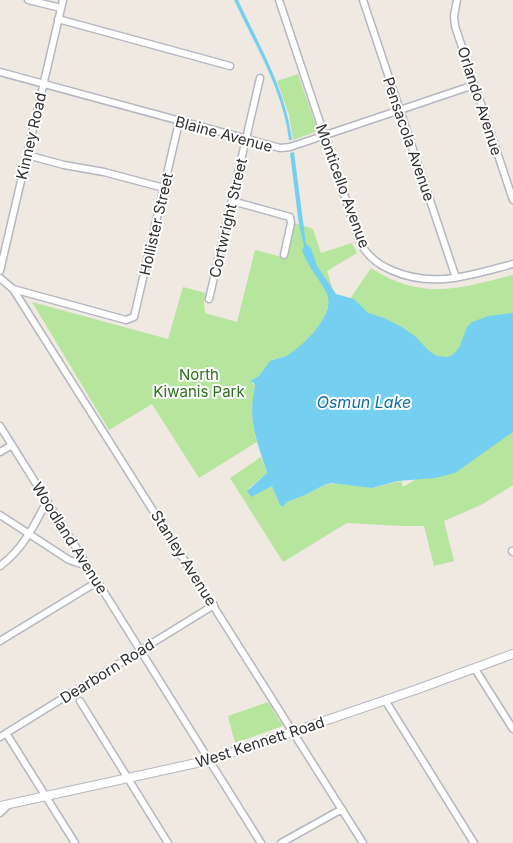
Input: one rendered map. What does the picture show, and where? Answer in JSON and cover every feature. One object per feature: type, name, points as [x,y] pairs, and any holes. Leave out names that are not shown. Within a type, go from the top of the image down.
[{"type":"street","points":[[28,0],[61,8]]},
{"type":"street","name":"Kinney Road","points":[[0,271],[63,0]]},
{"type":"street","name":"Monticello Avenue","points":[[279,0],[360,242],[366,254],[378,264],[408,277],[431,280],[456,278],[513,264]]},
{"type":"street","name":"Pensacola Avenue","points":[[363,0],[456,278]]},
{"type":"street","name":"Orlando Avenue","points":[[457,0],[454,23],[513,200]]},
{"type":"street","points":[[58,19],[230,66]]},
{"type":"street","name":"Blaine Avenue","points":[[0,72],[179,122],[282,148],[474,85]]},
{"type":"street","name":"Cortwright Street","points":[[209,299],[260,78]]},
{"type":"street","name":"Hollister Street","points":[[13,289],[126,320],[131,319],[135,314],[179,122]]},
{"type":"street","points":[[27,155],[64,165],[104,172],[164,188]]},
{"type":"street","points":[[232,202],[286,215],[290,218],[291,223],[284,255]]},
{"type":"street","name":"Stanley Avenue","points":[[0,278],[13,289],[363,843]]},
{"type":"street","name":"Woodland Avenue","points":[[0,426],[96,582],[262,843]]},
{"type":"street","points":[[0,452],[12,445]]},
{"type":"street","points":[[0,566],[15,553],[30,534],[47,501]]},
{"type":"street","points":[[0,515],[69,560],[87,566]]},
{"type":"street","points":[[0,641],[96,582]]},
{"type":"street","name":"Dearborn Road","points":[[3,735],[214,605]]},
{"type":"street","name":"West Kennett Road","points":[[0,806],[210,760],[475,669],[513,654]]},
{"type":"street","points":[[475,669],[513,730]]},
{"type":"street","points":[[385,700],[474,843]]},
{"type":"street","points":[[80,701],[168,843]]},
{"type":"street","points":[[3,735],[46,796],[75,843]]},
{"type":"street","points":[[0,813],[9,804]]},
{"type":"street","points":[[281,843],[342,809]]},
{"type":"green space","points":[[298,74],[318,131],[293,140],[289,115],[277,81]]},
{"type":"green space","name":"North Kiwanis Park","points":[[295,223],[313,229],[321,253],[352,243],[357,253],[327,271],[333,290],[325,315],[317,329],[304,344],[288,355],[273,359],[259,376],[251,381],[255,386],[252,414],[257,442],[199,478],[152,404],[109,430],[32,302],[168,339],[183,287],[206,293],[205,313],[237,322],[255,250],[286,258]]},
{"type":"green space","points":[[371,268],[407,285],[441,289],[458,288],[513,275],[513,358],[446,398],[341,312]]},
{"type":"green space","points":[[513,419],[513,485],[481,505],[444,521],[454,561],[434,566],[424,526],[347,523],[283,562],[230,478],[261,457],[267,473],[248,489],[261,491],[272,486],[283,507],[287,502],[324,485],[337,483],[372,488],[401,481],[403,487]]},
{"type":"green space","points":[[268,702],[283,726],[235,743],[228,716]]},
{"type":"water","points":[[234,0],[238,0],[271,68],[284,103],[292,140],[289,140],[281,103],[274,86]]},
{"type":"water","name":"Osmun Lake","points":[[294,152],[306,244],[311,248],[317,266],[336,294],[354,299],[368,313],[402,327],[437,356],[448,357],[454,354],[460,346],[467,327],[472,322],[488,316],[513,313],[513,432],[455,473],[435,478],[398,481],[372,488],[332,483],[287,502],[283,507],[280,505],[272,486],[251,497],[247,491],[267,473],[254,430],[252,410],[255,386],[250,381],[259,376],[270,361],[288,355],[309,337],[323,320],[329,302],[327,294],[307,262],[302,250],[304,246],[299,225],[290,153]]}]
